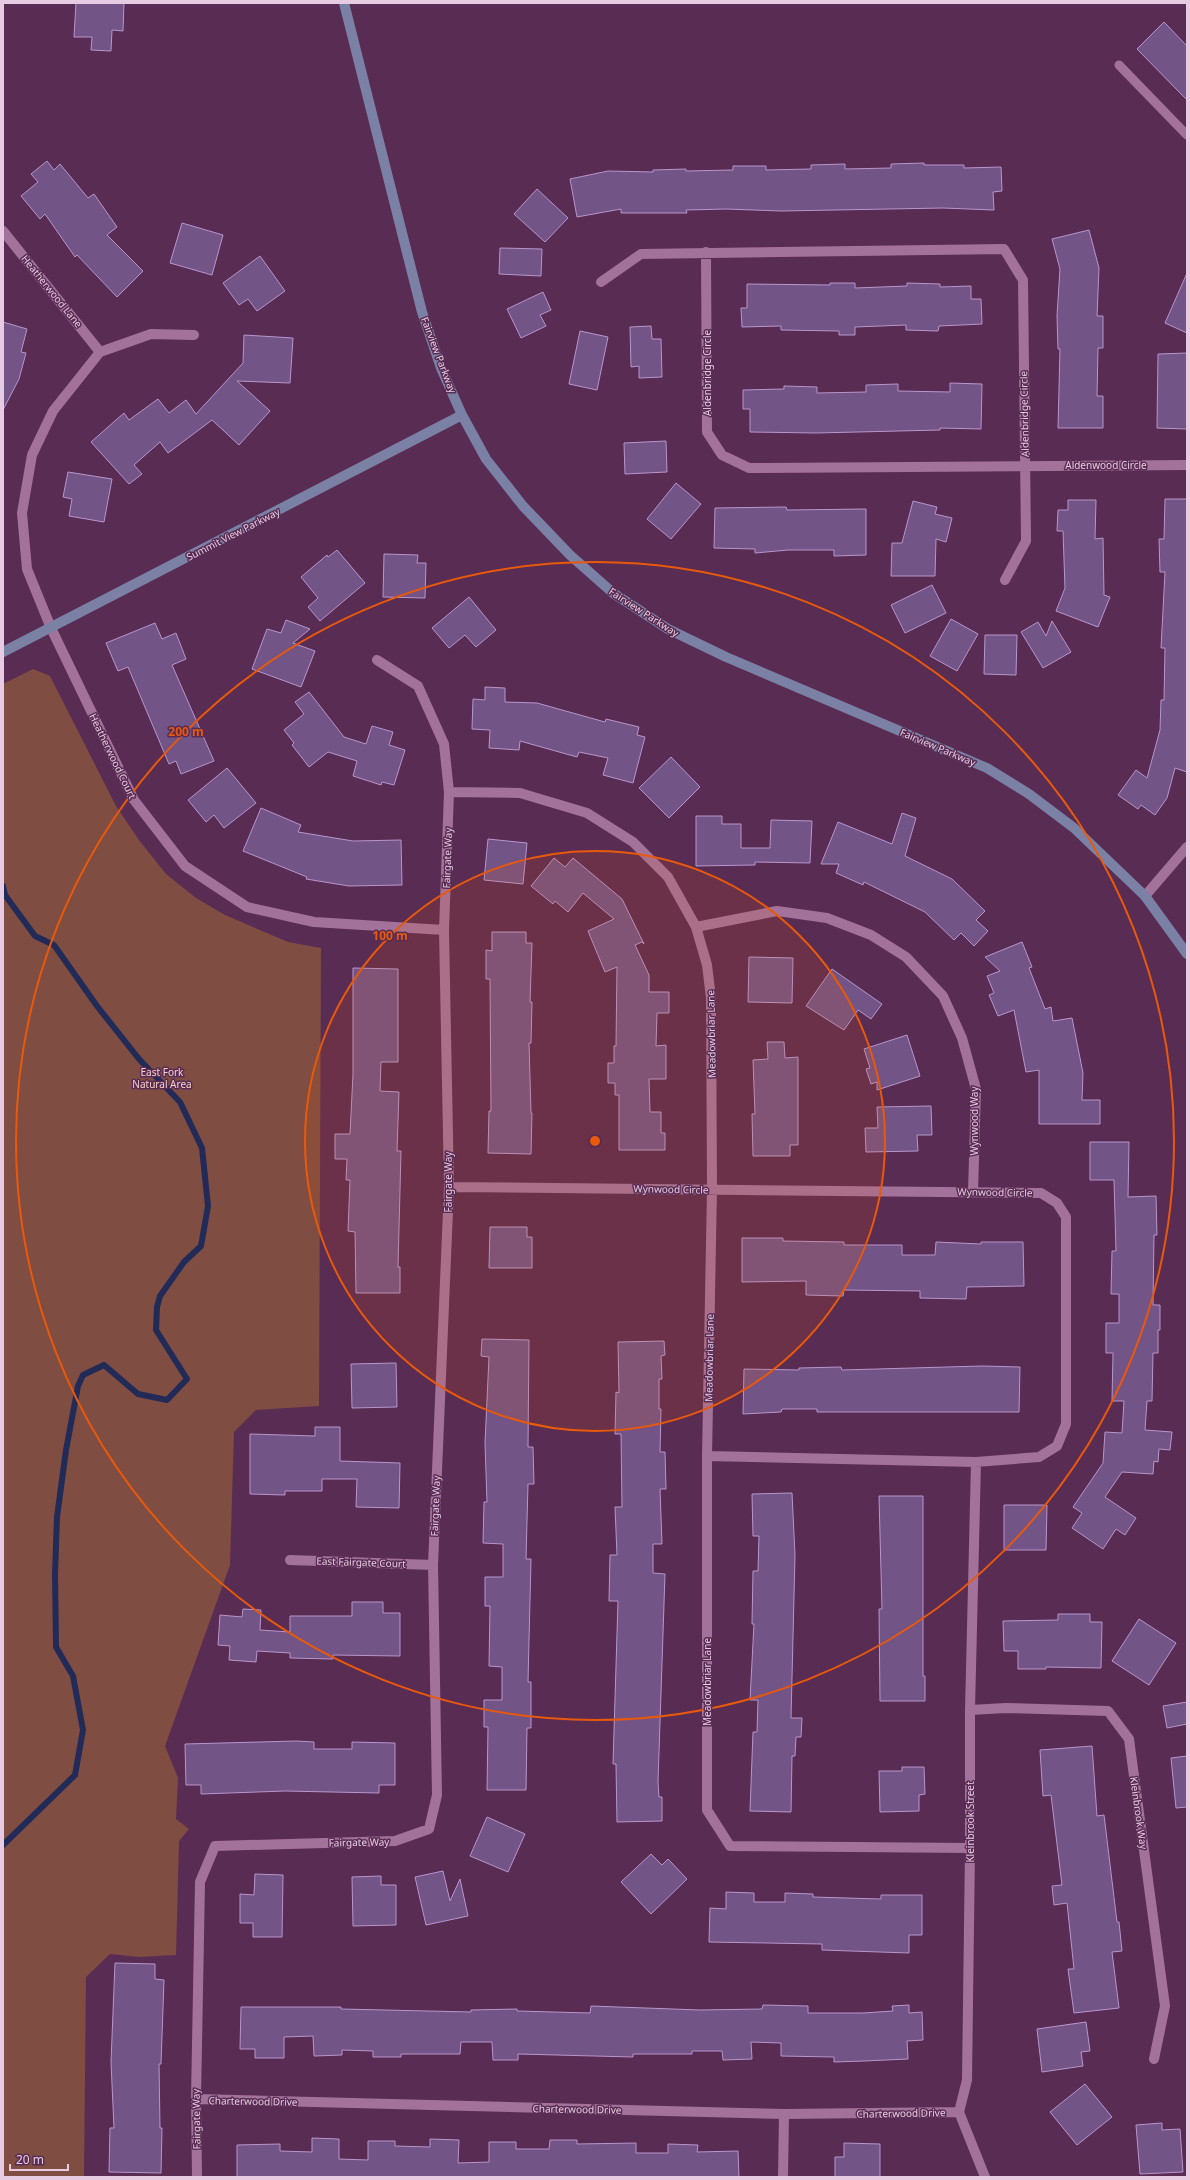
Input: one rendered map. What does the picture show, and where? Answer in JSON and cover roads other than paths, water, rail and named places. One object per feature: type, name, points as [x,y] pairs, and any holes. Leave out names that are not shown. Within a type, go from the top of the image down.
[{"type":"main road","name":"Fairview Parkway","points":[[344,3],[422,312],[441,368],[462,415],[486,459],[523,506],[570,555],[613,593],[668,630],[726,657],[987,768],[1029,794],[1074,828],[1145,896],[1187,954]]},
{"type":"main road","name":"Summit View Parkway","points":[[3,652],[462,415]]},
{"type":"street","name":"Heatherwood Lane","points":[[3,231],[100,352]]},
{"type":"street","name":"Aldenbridge Circle","points":[[601,282],[642,254],[706,252],[1004,249],[1023,280],[1025,465],[749,468],[722,455],[707,432],[706,252]]},
{"type":"street","points":[[100,352],[151,334],[194,334]]},
{"type":"street","name":"Heatherwood Court","points":[[100,352],[53,411],[32,455],[22,513],[27,569],[51,628],[134,800],[185,866],[247,907],[314,922],[444,930]]},
{"type":"street","points":[[1005,580],[1026,541],[1025,465]]},
{"type":"street","name":"Aldenwood Circle","points":[[1025,465],[1187,465]]},
{"type":"street","name":"Fairgate Way","points":[[198,2177],[196,2099],[200,1882],[215,1846],[395,1842],[429,1829],[437,1794],[433,1564],[449,1187],[444,930],[449,792],[444,744],[418,686],[377,660]]},
{"type":"street","name":"Meadowbriar Lane","points":[[449,792],[520,793],[587,813],[633,842],[668,876],[696,927],[708,965],[711,998],[712,1189],[707,1456],[707,1810],[730,1846],[970,1848]]},
{"type":"street","points":[[1145,896],[1187,847]]},
{"type":"street","name":"Wynwood Way","points":[[696,927],[777,911],[827,918],[871,935],[906,957],[943,996],[962,1038],[976,1089],[973,1192]]},
{"type":"street","name":"Wynwood Circle","points":[[449,1187],[1041,1193],[1057,1203],[1066,1218],[1066,1424],[1057,1446],[1039,1457],[976,1462],[707,1456]]},
{"type":"street","name":"Kleinbrook Street","points":[[959,2112],[967,2080],[970,1710],[976,1462]]},
{"type":"street","name":"East Fairgate Court","points":[[290,1560],[433,1564]]},
{"type":"street","name":"Kleinbrook Way","points":[[970,1710],[1006,1708],[1108,1711],[1129,1739],[1164,2006],[1154,2059]]},
{"type":"street","name":"Charterwood Drive","points":[[196,2099],[784,2114],[959,2112]]},
{"type":"street","points":[[959,2112],[984,2177]]},
{"type":"street","points":[[783,2177],[784,2114]]},
{"type":"lane","points":[[1119,65],[1187,135]]},
{"type":"waterway","points":[[3,886],[5,895],[35,936],[54,945],[97,1006],[139,1059],[180,1102],[202,1148],[208,1206],[201,1246],[184,1262],[160,1296],[157,1307],[156,1330],[187,1379],[167,1400],[138,1394],[104,1365],[83,1375],[78,1386],[66,1450],[57,1517],[55,1574],[56,1647],[73,1676],[83,1730],[75,1775],[3,1845]]},
{"type":"park label","name":"East Fork Natural Area","points":[[162,1078]]}]
